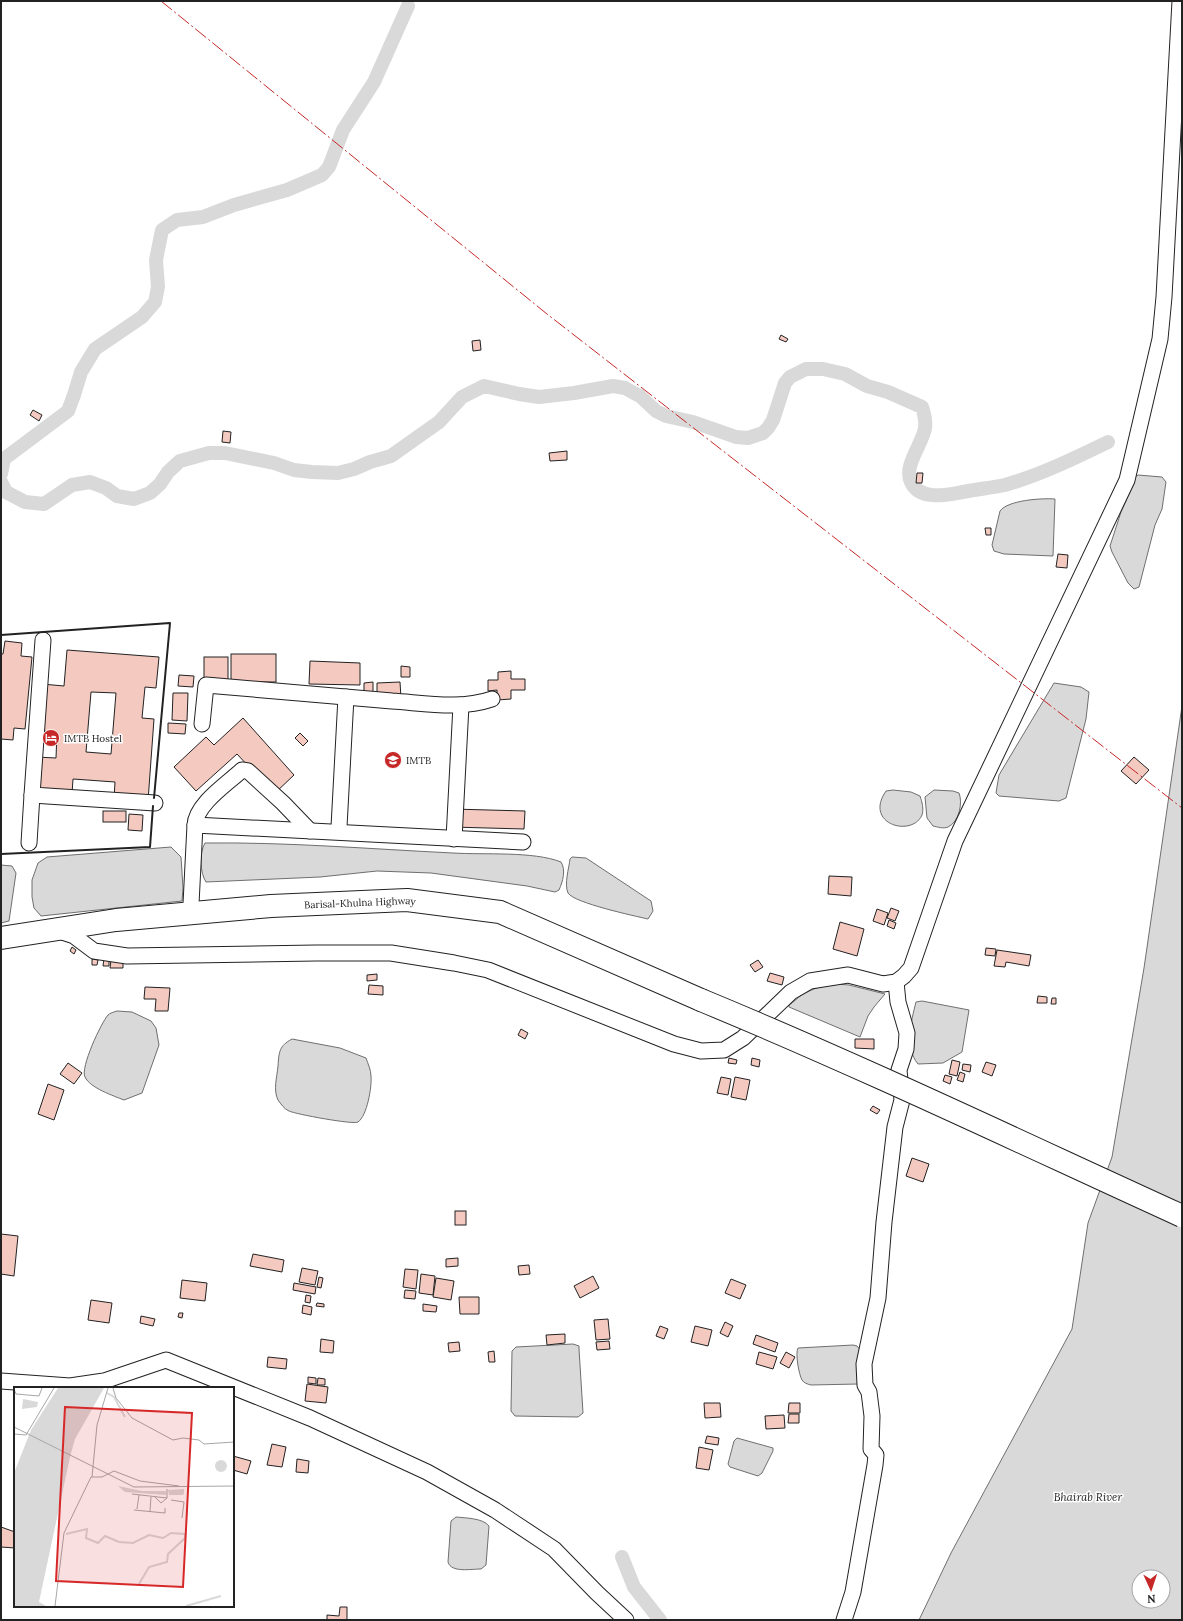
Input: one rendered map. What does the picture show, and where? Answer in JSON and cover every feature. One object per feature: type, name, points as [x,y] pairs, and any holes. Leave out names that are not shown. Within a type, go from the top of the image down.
[{"type":"highway","name":"Barisal-Khulna Highway","points":[[1,938],[116,920],[271,906],[407,900],[500,912],[701,1000],[760,1024],[1182,1216]]},
{"type":"street","points":[[55,929],[74,936],[94,951],[128,956],[316,952],[391,953],[454,962],[488,970],[674,1044],[701,1051],[724,1050],[743,1038],[791,992],[810,981],[848,975],[883,984],[896,982],[904,976],[911,968],[955,841],[1127,480],[1160,339],[1180,1]]},
{"type":"street","points":[[29,843],[43,640]]},
{"type":"street","points":[[202,724],[206,685],[461,705],[492,699]]},
{"type":"street","points":[[339,827],[346,697]]},
{"type":"street","points":[[454,839],[461,705]]},
{"type":"street","points":[[191,904],[195,818],[200,808],[242,770],[248,771],[283,803],[310,831]]},
{"type":"street","points":[[32,795],[155,803]]},
{"type":"street","points":[[195,825],[523,842]]},
{"type":"street","points":[[844,1620],[853,1592],[876,1455],[871,1449],[872,1416],[870,1392],[865,1385],[864,1364],[878,1298],[884,1222],[895,1127],[902,1100],[899,1070],[906,1048],[906,1033],[898,1002],[896,982]]},
{"type":"street","points":[[1,1381],[70,1386],[104,1381],[166,1360],[233,1387]]},
{"type":"street","points":[[234,1388],[324,1424],[427,1472],[495,1510],[554,1549],[626,1620]]},
{"type":"water","points":[[1138,475],[1162,477],[1166,482],[1162,509],[1155,525],[1139,587],[1134,589],[1128,583],[1110,546],[1121,512],[1134,483],[1135,477]]},
{"type":"water","points":[[1055,499],[1053,556],[1004,554],[994,551],[992,545],[1000,511],[1004,507],[1026,500]]},
{"type":"water","points":[[1054,683],[1081,687],[1089,692],[1086,719],[1066,798],[1059,801],[999,796],[996,793],[999,775]]},
{"type":"water","name":"Bhairab River","points":[[1182,706],[1182,1620],[919,1620],[951,1553],[1072,1329],[1088,1223],[1112,1157],[1144,968]]},
{"type":"water","points":[[893,790],[911,792],[920,796],[923,813],[917,822],[909,826],[900,826],[892,824],[885,819],[881,812],[881,802],[886,791]]},
{"type":"water","points":[[934,790],[953,791],[959,793],[961,802],[959,812],[955,821],[948,827],[942,828],[933,826],[927,818],[925,797]]},
{"type":"water","points":[[205,843],[298,845],[537,856],[561,862],[563,865],[563,876],[559,890],[555,892],[527,886],[431,873],[377,871],[320,877],[206,882],[202,874],[201,863]]},
{"type":"water","points":[[171,847],[181,857],[183,888],[182,901],[41,916],[34,908],[32,897],[32,880],[38,863],[47,857]]},
{"type":"water","points":[[572,857],[586,858],[651,901],[653,911],[648,919],[605,909],[581,901],[568,893],[566,885],[567,876],[570,859]]},
{"type":"water","points":[[1,865],[12,866],[16,873],[9,921],[1,923]]},
{"type":"water","points":[[835,984],[849,985],[885,994],[868,1016],[860,1037],[789,1007],[789,1005],[799,997],[810,991],[822,986]]},
{"type":"water","points":[[922,1001],[969,1010],[962,1052],[943,1063],[918,1064],[911,1050],[910,1034],[912,1018],[916,1002]]},
{"type":"water","points":[[117,1011],[132,1012],[151,1021],[156,1028],[159,1045],[142,1093],[124,1100],[92,1085],[85,1077],[84,1072],[88,1056],[101,1027],[108,1015]]},
{"type":"water","points":[[292,1039],[340,1048],[366,1058],[371,1074],[371,1087],[364,1114],[358,1122],[336,1121],[302,1114],[289,1111],[281,1105],[276,1092],[280,1050],[284,1044]]},
{"type":"water","points":[[573,1344],[579,1346],[583,1413],[578,1417],[515,1416],[511,1411],[512,1351],[516,1347]]},
{"type":"water","points":[[857,1346],[861,1351],[858,1384],[811,1385],[802,1380],[798,1364],[798,1348]]},
{"type":"water","points":[[737,1438],[773,1448],[773,1451],[762,1473],[758,1476],[730,1467],[728,1464],[734,1441]]},
{"type":"water","points":[[456,1517],[483,1521],[489,1526],[486,1565],[481,1569],[457,1569],[453,1568],[448,1562],[451,1521]]},
{"type":"building","points":[[781,335],[788,339],[786,342],[779,339]]},
{"type":"building","points":[[480,340],[481,350],[473,351],[472,341]]},
{"type":"building","points":[[33,410],[42,415],[39,421],[30,415]]},
{"type":"building","points":[[223,431],[231,432],[230,443],[222,442]]},
{"type":"building","points":[[567,451],[567,460],[550,461],[549,453]]},
{"type":"building","points":[[917,473],[923,473],[922,483],[916,483]]},
{"type":"building","points":[[985,528],[991,528],[991,535],[986,535]]},
{"type":"building","points":[[1058,554],[1068,555],[1067,568],[1056,567]]},
{"type":"building","points":[[5,641],[22,643],[21,656],[32,657],[25,729],[14,728],[13,740],[1,739],[1,654],[3,654]]},
{"type":"building","points":[[67,650],[159,657],[156,688],[145,687],[142,718],[154,719],[148,801],[114,799],[115,782],[73,779],[72,794],[34,791],[36,757],[56,758],[57,732],[39,731],[42,684],[64,686]],"holes":[[[91,692],[116,693],[111,754],[86,752]]]},
{"type":"building","points":[[231,654],[276,654],[276,682],[231,682]]},
{"type":"building","points":[[204,657],[228,657],[228,680],[204,680]]},
{"type":"building","points":[[310,661],[360,663],[360,685],[309,684]]},
{"type":"building","points":[[401,666],[410,667],[410,677],[401,677]]},
{"type":"building","points":[[511,671],[511,679],[525,679],[525,690],[511,690],[511,699],[497,700],[497,690],[488,691],[488,680],[498,680],[498,672]]},
{"type":"building","points":[[179,675],[194,676],[193,687],[178,686]]},
{"type":"building","points":[[373,682],[373,693],[364,693],[364,683]]},
{"type":"building","points":[[400,682],[401,698],[377,699],[377,683]]},
{"type":"building","points":[[173,693],[188,693],[187,721],[172,720]]},
{"type":"building","points":[[243,718],[294,775],[274,794],[237,754],[196,791],[174,767],[206,737],[214,745]]},
{"type":"building","points":[[168,723],[186,724],[185,734],[168,733]]},
{"type":"building","points":[[300,733],[308,741],[303,746],[295,738]]},
{"type":"building","points":[[1134,757],[1149,770],[1136,784],[1121,771]]},
{"type":"building","points":[[452,809],[525,811],[524,829],[451,827]]},
{"type":"building","points":[[103,811],[126,811],[126,822],[103,822]]},
{"type":"building","points":[[129,814],[143,815],[142,831],[128,830]]},
{"type":"building","points":[[829,876],[852,877],[851,896],[828,894]]},
{"type":"building","points":[[891,908],[899,911],[895,921],[887,918]]},
{"type":"building","points":[[877,909],[888,913],[884,925],[873,921]]},
{"type":"building","points":[[889,920],[896,923],[894,929],[887,926]]},
{"type":"building","points":[[840,922],[864,929],[857,956],[833,949]]},
{"type":"building","points":[[72,947],[76,950],[74,954],[70,951]]},
{"type":"building","points":[[986,948],[996,949],[995,956],[985,955]]},
{"type":"building","points":[[997,950],[1031,955],[1029,966],[1006,962],[1005,967],[994,966]]},
{"type":"building","points":[[104,958],[109,958],[109,966],[103,966]]},
{"type":"building","points":[[92,959],[98,960],[97,965],[92,965]]},
{"type":"building","points":[[111,960],[123,961],[123,968],[110,968]]},
{"type":"building","points":[[758,960],[763,967],[755,972],[750,965]]},
{"type":"building","points":[[770,973],[784,977],[782,985],[767,981]]},
{"type":"building","points":[[377,974],[377,980],[367,981],[367,975]]},
{"type":"building","points":[[369,985],[383,986],[383,995],[368,994]]},
{"type":"building","points":[[145,987],[170,988],[168,1011],[155,1011],[156,999],[144,999]]},
{"type":"building","points":[[1038,996],[1047,997],[1047,1003],[1037,1003]]},
{"type":"building","points":[[1052,998],[1056,998],[1056,1004],[1051,1004]]},
{"type":"building","points":[[521,1029],[528,1033],[525,1039],[518,1035]]},
{"type":"building","points":[[855,1039],[874,1039],[874,1049],[855,1048]]},
{"type":"building","points":[[729,1058],[737,1060],[736,1064],[728,1063]]},
{"type":"building","points":[[752,1058],[760,1060],[759,1067],[751,1065]]},
{"type":"building","points":[[952,1060],[960,1062],[957,1076],[949,1074]]},
{"type":"building","points":[[986,1062],[996,1065],[992,1076],[982,1072]]},
{"type":"building","points":[[68,1063],[82,1073],[74,1084],[60,1074]]},
{"type":"building","points":[[963,1064],[971,1065],[970,1072],[962,1070]]},
{"type":"building","points":[[960,1072],[965,1074],[963,1082],[957,1080]]},
{"type":"building","points":[[945,1075],[952,1077],[950,1084],[943,1081]]},
{"type":"building","points":[[721,1077],[731,1079],[728,1095],[717,1093]]},
{"type":"building","points":[[735,1077],[750,1080],[746,1100],[731,1097]]},
{"type":"building","points":[[48,1084],[64,1090],[54,1120],[38,1114]]},
{"type":"building","points":[[873,1106],[880,1110],[877,1114],[870,1110]]},
{"type":"building","points":[[912,1158],[929,1164],[923,1182],[906,1176]]},
{"type":"building","points":[[455,1211],[466,1211],[466,1225],[455,1225]]},
{"type":"building","points":[[1,1234],[18,1236],[14,1276],[1,1274]]},
{"type":"building","points":[[253,1254],[284,1260],[282,1272],[250,1266]]},
{"type":"building","points":[[458,1258],[458,1266],[446,1267],[446,1259]]},
{"type":"building","points":[[529,1265],[530,1274],[519,1275],[518,1266]]},
{"type":"building","points":[[302,1268],[318,1271],[315,1285],[299,1282]]},
{"type":"building","points":[[405,1269],[418,1270],[416,1289],[403,1287]]},
{"type":"building","points":[[421,1274],[435,1276],[433,1295],[419,1293]]},
{"type":"building","points":[[593,1276],[599,1288],[580,1298],[574,1286]]},
{"type":"building","points":[[319,1277],[323,1278],[321,1288],[317,1287]]},
{"type":"building","points":[[436,1278],[454,1281],[451,1300],[433,1297]]},
{"type":"building","points":[[731,1279],[746,1285],[740,1299],[725,1293]]},
{"type":"building","points":[[182,1280],[207,1283],[205,1301],[180,1298]]},
{"type":"building","points":[[294,1283],[316,1287],[315,1294],[293,1290]]},
{"type":"building","points":[[405,1290],[416,1291],[415,1299],[404,1298]]},
{"type":"building","points":[[306,1295],[311,1296],[310,1303],[305,1302]]},
{"type":"building","points":[[459,1297],[479,1297],[479,1314],[460,1314]]},
{"type":"building","points":[[91,1300],[112,1303],[109,1323],[88,1320]]},
{"type":"building","points":[[317,1303],[324,1304],[324,1307],[316,1306]]},
{"type":"building","points":[[423,1304],[437,1306],[436,1312],[423,1311]]},
{"type":"building","points":[[303,1305],[312,1307],[311,1315],[302,1313]]},
{"type":"building","points":[[179,1313],[183,1313],[182,1318],[178,1317]]},
{"type":"building","points":[[141,1316],[155,1319],[153,1326],[140,1323]]},
{"type":"building","points":[[608,1319],[610,1339],[596,1340],[594,1320]]},
{"type":"building","points":[[725,1322],[733,1326],[728,1337],[720,1333]]},
{"type":"building","points":[[660,1326],[668,1329],[664,1339],[656,1336]]},
{"type":"building","points":[[695,1326],[712,1330],[708,1346],[691,1342]]},
{"type":"building","points":[[565,1334],[565,1343],[547,1345],[546,1335]]},
{"type":"building","points":[[756,1335],[778,1343],[775,1352],[753,1344]]},
{"type":"building","points":[[321,1339],[334,1341],[333,1353],[320,1352]]},
{"type":"building","points":[[609,1341],[610,1349],[597,1350],[596,1342]]},
{"type":"building","points":[[459,1342],[460,1351],[449,1352],[448,1343]]},
{"type":"building","points":[[494,1351],[495,1362],[489,1362],[488,1352]]},
{"type":"building","points":[[759,1352],[777,1357],[773,1369],[756,1364]]},
{"type":"building","points":[[786,1352],[795,1357],[789,1368],[780,1363]]},
{"type":"building","points":[[268,1357],[287,1359],[286,1369],[267,1367]]},
{"type":"building","points":[[308,1377],[316,1378],[316,1384],[308,1383]]},
{"type":"building","points":[[318,1378],[325,1379],[325,1385],[317,1385]]},
{"type":"building","points":[[307,1384],[328,1387],[326,1403],[305,1401]]},
{"type":"building","points":[[704,1403],[720,1403],[721,1417],[705,1418]]},
{"type":"building","points":[[789,1403],[800,1403],[800,1413],[788,1413]]},
{"type":"building","points":[[789,1414],[799,1414],[799,1423],[788,1423]]},
{"type":"building","points":[[784,1415],[785,1428],[766,1429],[765,1416]]},
{"type":"building","points":[[707,1436],[719,1438],[718,1445],[705,1443]]},
{"type":"building","points":[[272,1444],[286,1447],[282,1467],[267,1465]]},
{"type":"building","points":[[699,1447],[713,1450],[709,1470],[696,1468]]},
{"type":"building","points":[[234,1456],[251,1461],[247,1474],[234,1470]]},
{"type":"building","points":[[297,1459],[309,1461],[308,1473],[296,1472]]},
{"type":"building","points":[[1,1527],[14,1532],[14,1548],[1,1547]]},
{"type":"building","points":[[340,1607],[347,1607],[347,1620],[327,1620],[327,1615],[339,1616]]},
{"type":"waterway","points":[[1,474],[4,459],[68,411],[81,372],[95,349],[142,317],[155,302],[158,287],[156,260],[162,230],[177,220],[203,217],[234,205],[287,190],[322,175],[329,167],[343,130],[374,82],[408,6]]},
{"type":"waterway","points":[[1,482],[6,492],[25,502],[44,504],[72,485],[90,482],[106,488],[117,496],[134,499],[150,493],[160,484],[168,472],[180,461],[209,453],[225,453],[274,463],[294,470],[338,473],[391,456],[439,422],[462,397],[484,386],[539,397],[613,386],[625,388],[640,396],[656,411],[666,416],[693,422],[736,437],[748,438],[763,433],[768,428],[773,420],[785,383],[790,377],[806,369],[823,369],[845,374],[867,386],[888,392],[922,407],[925,428],[911,462],[909,476],[915,488],[927,494],[941,495],[1005,485],[1044,471],[1108,442]]},
{"type":"waterway","points":[[622,1557],[634,1587],[660,1620]]},
{"type":"wall","points":[[1,635],[170,623],[154,798]]},
{"type":"wall","points":[[1,854],[150,847],[153,806]]},
{"type":"power","points":[[161,1],[547,314],[1182,808]]},
{"type":"place","name":"IMTB Hostel","points":[[51,738]]},
{"type":"place","name":"IMTB","points":[[393,760]]}]
